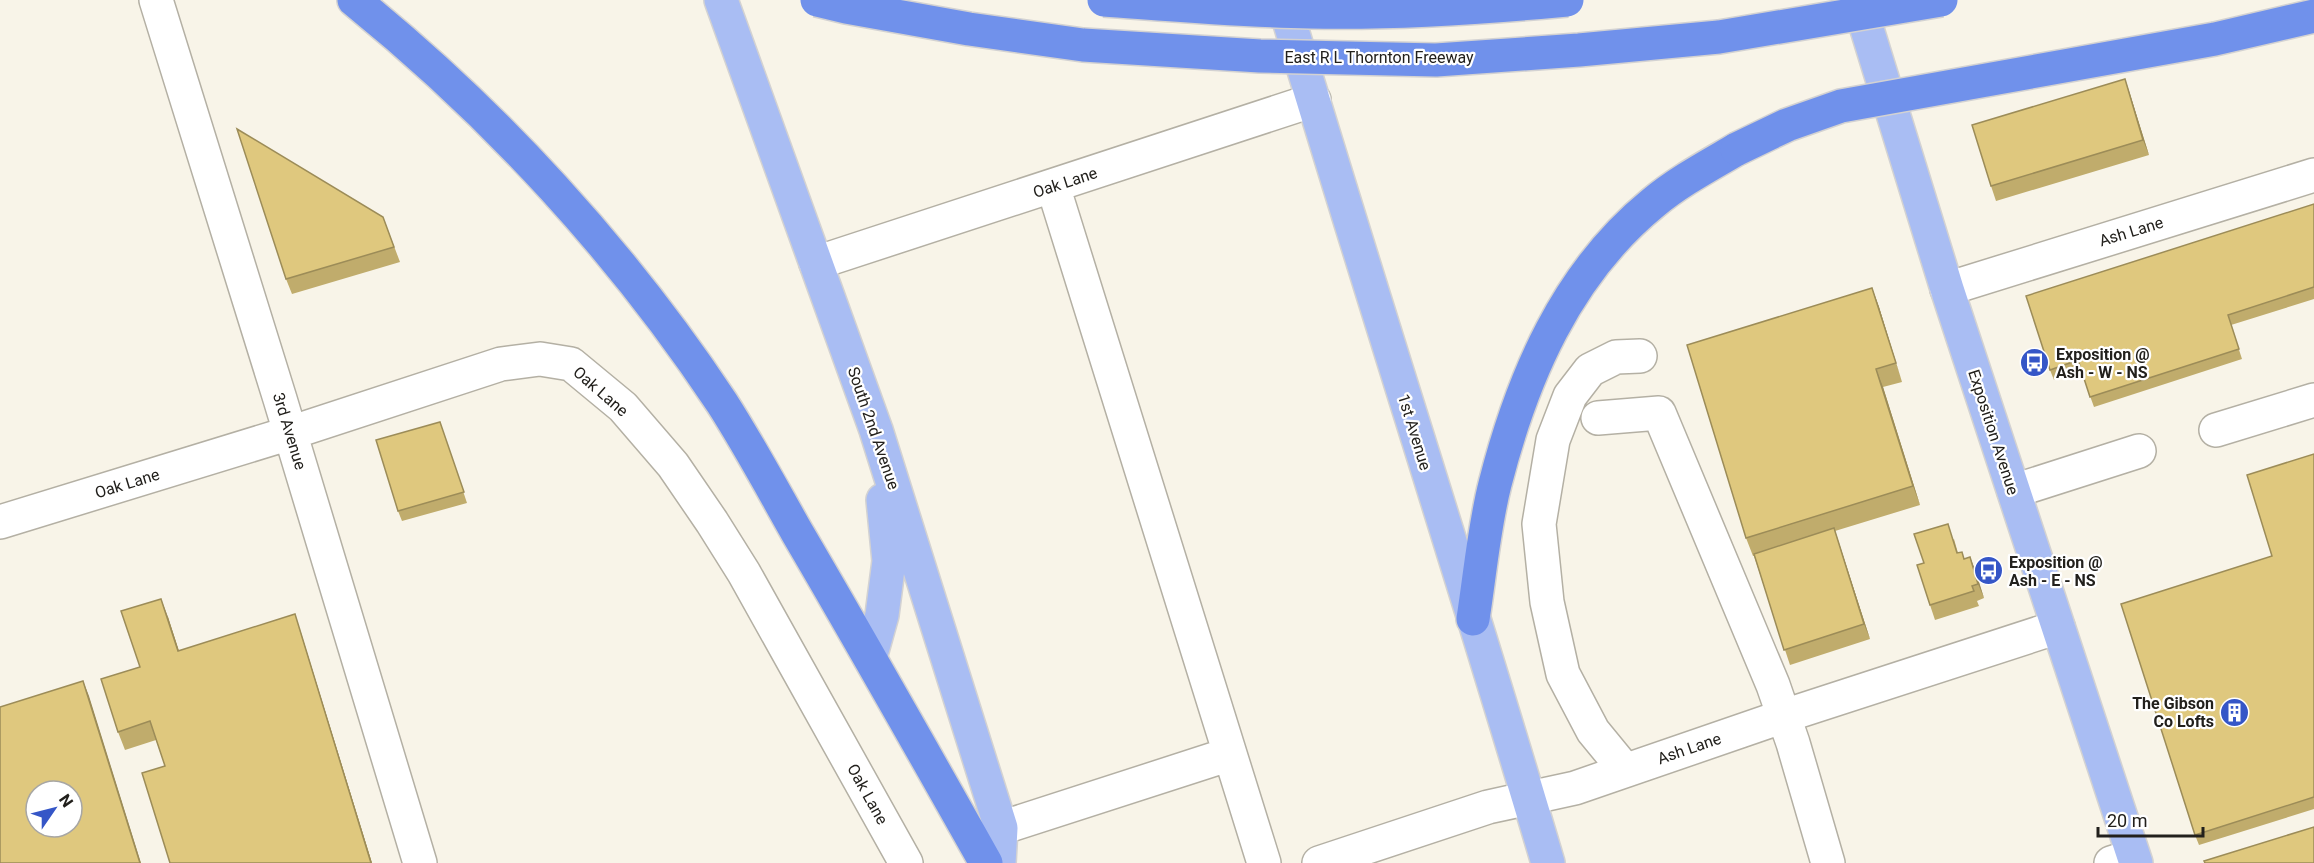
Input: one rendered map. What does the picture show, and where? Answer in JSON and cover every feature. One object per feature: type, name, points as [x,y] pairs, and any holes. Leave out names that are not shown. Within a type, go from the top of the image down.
[{"type":"highway","points":[[354,0],[464,97],[550,183],[638,287],[722,403],[986,863]]},
{"type":"highway","name":"East R L Thornton Freeway","points":[[817,0],[969,29],[1083,45],[1260,56],[1436,60],[1719,37],[1941,0]]},
{"type":"highway","points":[[1104,0],[1215,9],[1312,12],[1405,10],[1567,0]]},
{"type":"highway","points":[[1473,619],[1495,484],[1523,391],[1568,298],[1606,249],[1652,204],[1693,175],[1737,149],[1787,125],[1841,106],[2215,39],[2314,16]]},
{"type":"main road","name":"South 2nd Avenue","points":[[721,0],[876,429],[1001,828],[999,863]]},
{"type":"main road","name":"1st Avenue","points":[[1283,0],[1530,798],[1548,863]]},
{"type":"main road","name":"Exposition Avenue","points":[[1857,0],[1947,289],[2058,627],[2127,860]]},
{"type":"main road","points":[[870,658],[882,615],[889,561],[876,429]]},
{"type":"street","name":"3rd Avenue","points":[[156,0],[420,863]]},
{"type":"street","name":"Oak Lane","points":[[816,262],[1314,100]]},
{"type":"street","name":"Ash Lane","points":[[1947,289],[2314,175]]},
{"type":"street","points":[[1053,186],[1264,863]]},
{"type":"street","points":[[1625,770],[1593,731],[1563,674],[1547,602],[1539,524],[1552,440],[1570,396],[1590,370],[1616,357],[1641,356]]},
{"type":"street","name":"Oak Lane","points":[[0,522],[290,433],[501,363],[540,359],[571,364],[623,407],[673,465],[744,573],[906,863]]},
{"type":"street","points":[[2216,430],[2314,400]]},
{"type":"street","points":[[1598,418],[1659,413],[1758,646],[1784,716],[1828,863]]},
{"type":"street","points":[[2014,491],[2139,452]]},
{"type":"street","name":"Ash Lane","points":[[1319,863],[1488,807],[1575,788],[1784,716],[2058,627]]},
{"type":"street","points":[[1001,828],[1230,754]]},
{"type":"building","points":[[2125,79],[2143,140],[1991,186],[1972,125]]},
{"type":"building","points":[[237,129],[383,217],[394,247],[286,279]]},
{"type":"building","points":[[2314,204],[2314,287],[2228,315],[2239,349],[2090,397],[2078,360],[2050,370],[2026,296]]},
{"type":"building","points":[[1872,288],[1896,363],[1876,369],[1913,486],[1746,538],[1687,345]]},
{"type":"building","points":[[440,422],[464,492],[398,511],[376,440]]},
{"type":"building","name":"The Gibson Co Lofts","points":[[2314,454],[2314,797],[2195,835],[2121,604],[2272,556],[2247,475]]},
{"type":"building","points":[[1948,524],[1957,553],[1962,552],[1964,559],[1970,557],[1978,584],[1972,586],[1974,591],[1930,605],[1917,565],[1924,563],[1914,534]]},
{"type":"building","points":[[1834,528],[1864,624],[1784,650],[1754,554]]},
{"type":"building","points":[[161,599],[178,651],[295,614],[371,863],[170,863],[142,773],[165,766],[150,721],[118,732],[101,679],[140,667],[121,611]]},
{"type":"building","points":[[83,681],[140,863],[0,863],[0,707]]},
{"type":"building","points":[[2314,827],[2314,863],[2205,863],[2204,861]]},
{"type":"place","name":"Exposition @ Ash - W - NS","points":[[2035,363]]},
{"type":"place","name":"Exposition @ Ash - E - NS","points":[[1988,571]]},
{"type":"place","name":"The Gibson Co Lofts","points":[[2235,712]]}]
